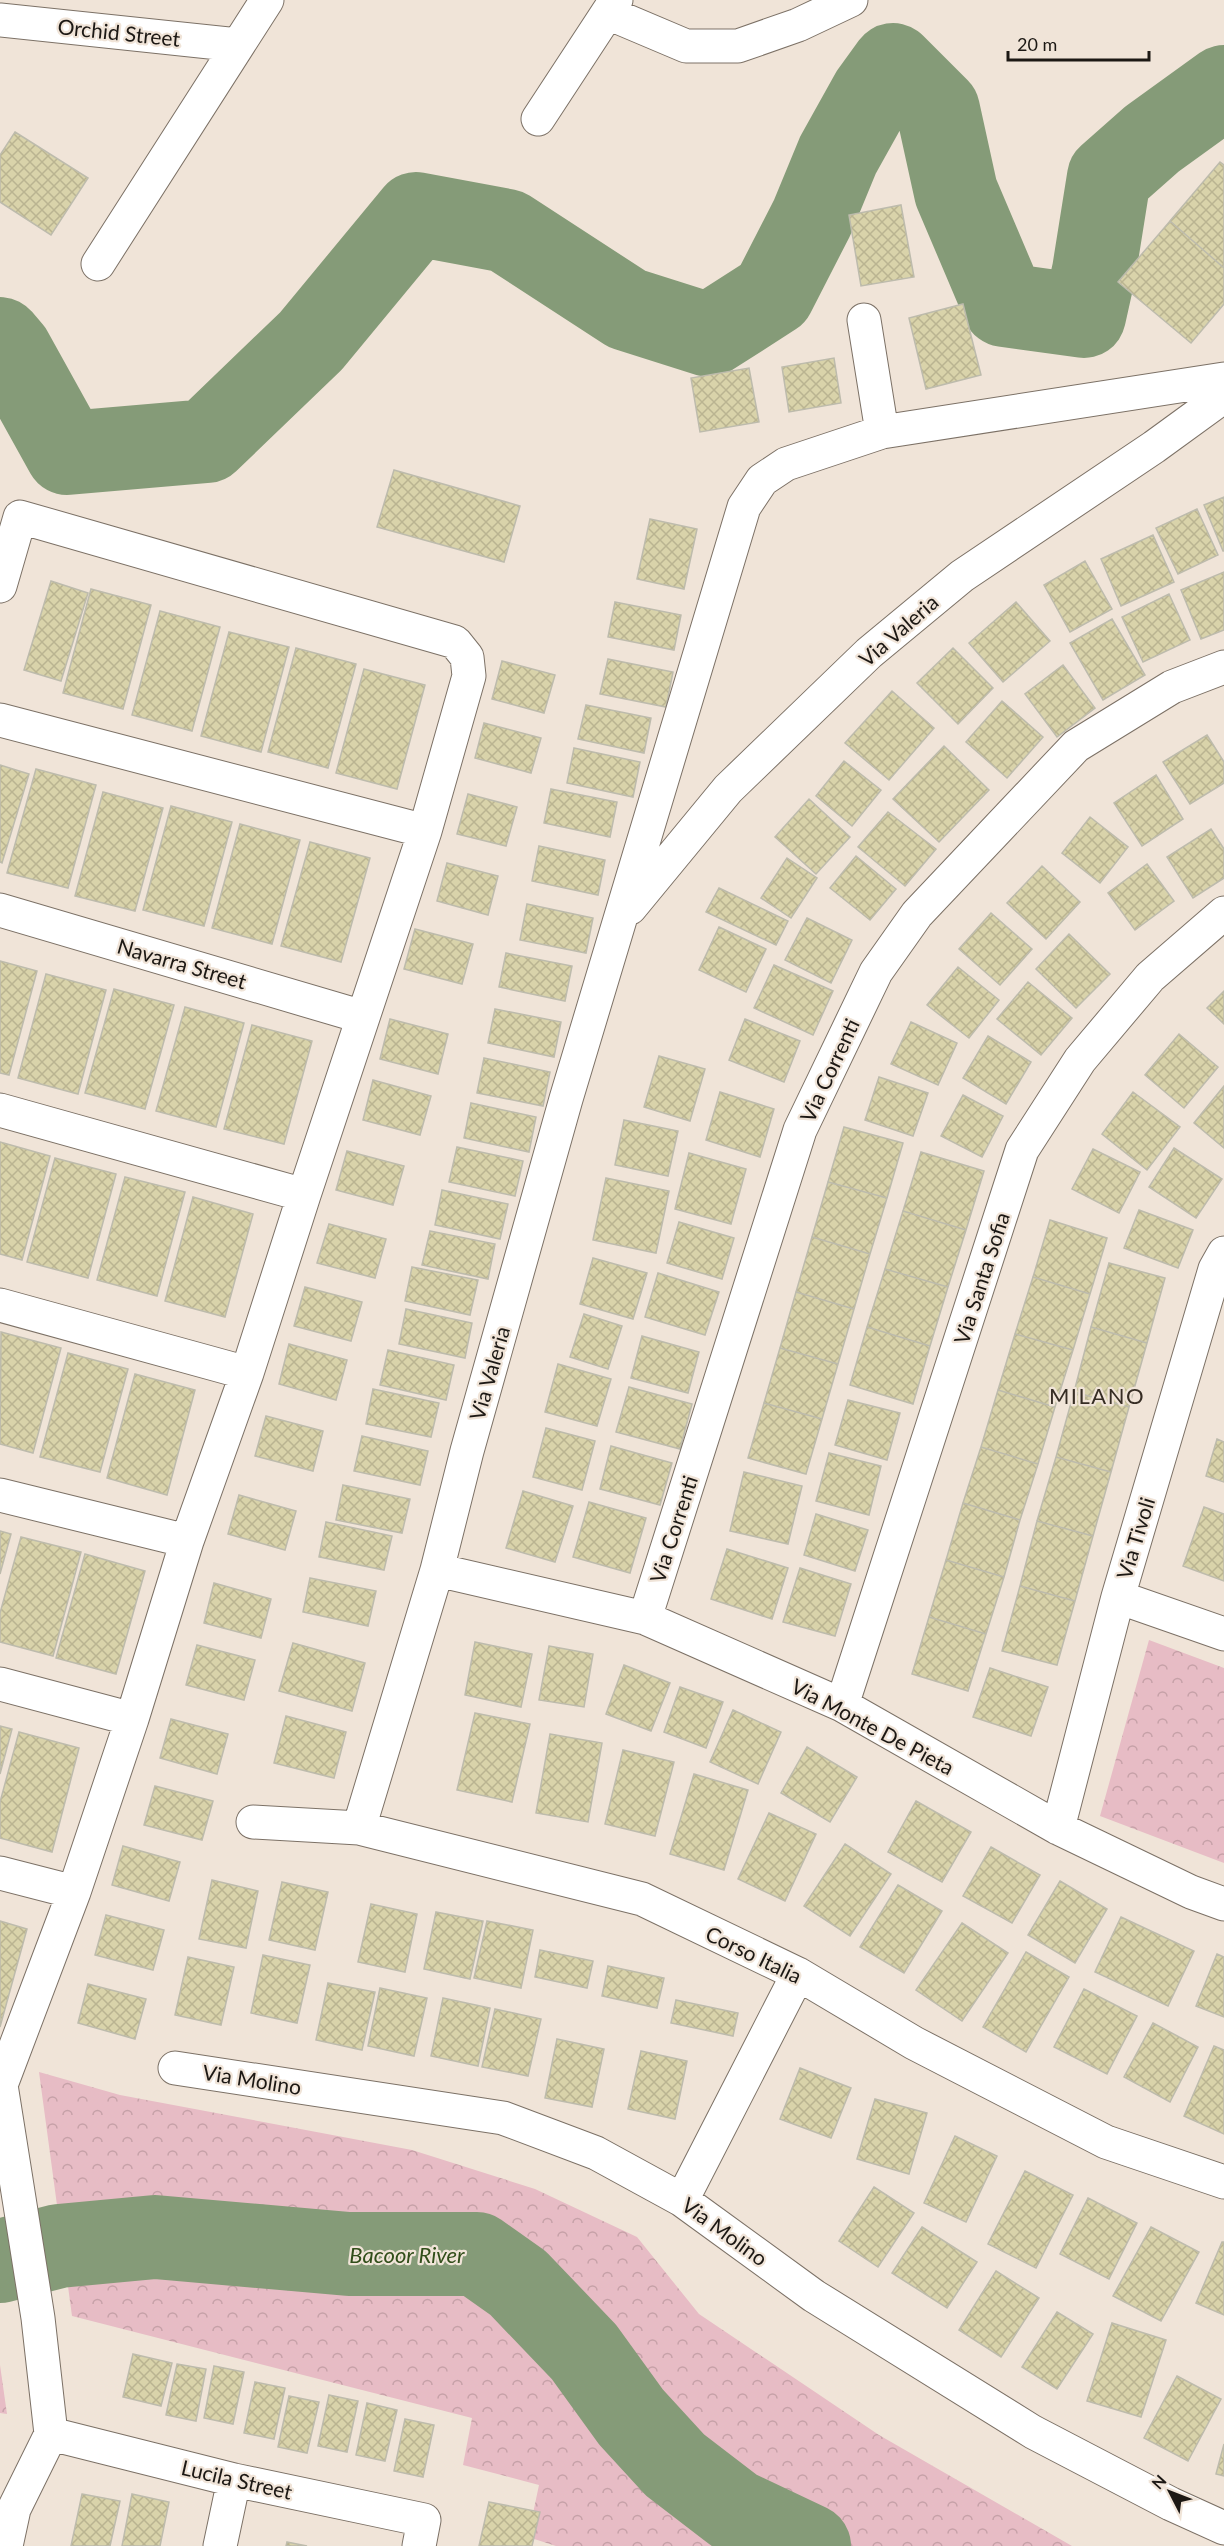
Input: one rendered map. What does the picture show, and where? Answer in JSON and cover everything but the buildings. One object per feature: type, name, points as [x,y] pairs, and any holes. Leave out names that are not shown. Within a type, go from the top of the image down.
[{"type":"street","points":[[98,264],[267,0]]},
{"type":"street","points":[[538,118],[612,6],[686,46],[738,46],[798,25],[851,0]]},
{"type":"street","name":"Orchid Street","points":[[0,20],[238,45]]},
{"type":"street","points":[[864,320],[882,432]]},
{"type":"street","name":"Via Valeria","points":[[359,1828],[437,1570],[527,1236],[744,507],[762,480],[786,464],[882,432],[1224,379]]},
{"type":"street","name":"Via Valeria","points":[[621,918],[728,789],[869,653],[962,576],[1154,447],[1224,396]]},
{"type":"street","points":[[0,586],[10,515],[455,642],[467,657],[469,676],[426,831],[247,1373],[187,1541],[132,1719],[74,1892],[1,2084],[31,2270],[51,2434],[14,2509],[6,2546]]},
{"type":"street","name":"Via Correnti","points":[[645,1618],[800,1130],[876,972],[917,914],[1076,746],[1172,687],[1224,667]]},
{"type":"street","points":[[0,720],[426,831]]},
{"type":"street","name":"Navarra Street","points":[[0,910],[363,1017]]},
{"type":"street","name":"Via Santa Sofia","points":[[842,1705],[1022,1150],[1080,1059],[1150,977],[1224,913]]},
{"type":"street","points":[[0,1110],[304,1195]]},
{"type":"street","name":"Via Tivoli","points":[[1058,1828],[1118,1598],[1215,1269],[1224,1253]]},
{"type":"street","points":[[0,1305],[247,1373]]},
{"type":"street","points":[[0,1495],[187,1541]]},
{"type":"street","name":"Via Monte De Pieta","points":[[437,1570],[645,1618],[842,1705],[1058,1828],[1191,1892],[1224,1904]]},
{"type":"street","points":[[1118,1598],[1224,1634]]},
{"type":"street","points":[[0,1684],[132,1719]]},
{"type":"street","name":"Corso Italia","points":[[253,1822],[359,1828],[642,1899],[798,1974],[914,2043],[1106,2142],[1224,2182]]},
{"type":"street","points":[[0,1873],[74,1892]]},
{"type":"street","points":[[682,2200],[798,1974]]},
{"type":"street","name":"Via Molino","points":[[175,2067],[504,2118],[596,2153],[682,2200],[814,2296],[1033,2432],[1171,2504],[1224,2528]]},
{"type":"street","name":"Lucila Street","points":[[51,2434],[234,2480],[422,2533]]},
{"type":"street","points":[[220,2546],[234,2480]]},
{"type":"green space","points":[[1149,1640],[1224,1668],[1224,1863],[1100,1816]]},
{"type":"green space","points":[[39,2072],[120,2095],[412,2150],[535,2189],[637,2237],[699,2314],[879,2435],[1072,2546],[556,2546],[528,2537],[539,2485],[463,2465],[472,2418],[72,2316]]},
{"type":"green space","points":[[0,2365],[7,2414],[0,2413]]},
{"type":"waterway","points":[[0,339],[11,352],[67,453],[207,441],[311,341],[416,214],[507,231],[627,309],[709,335],[773,294],[812,218],[838,155],[872,94],[893,65],[938,110],[956,192],[1004,305],[1084,316],[1094,271],[1109,177],[1152,139],[1224,87]]},
{"type":"waterway","name":"Bacoor River","points":[[0,2261],[59,2246],[155,2237],[349,2254],[477,2254],[518,2283],[584,2352],[631,2417],[675,2465],[735,2511],[809,2546]]},
{"type":"district","name":"MILANO","points":[[1097,1395]]}]
